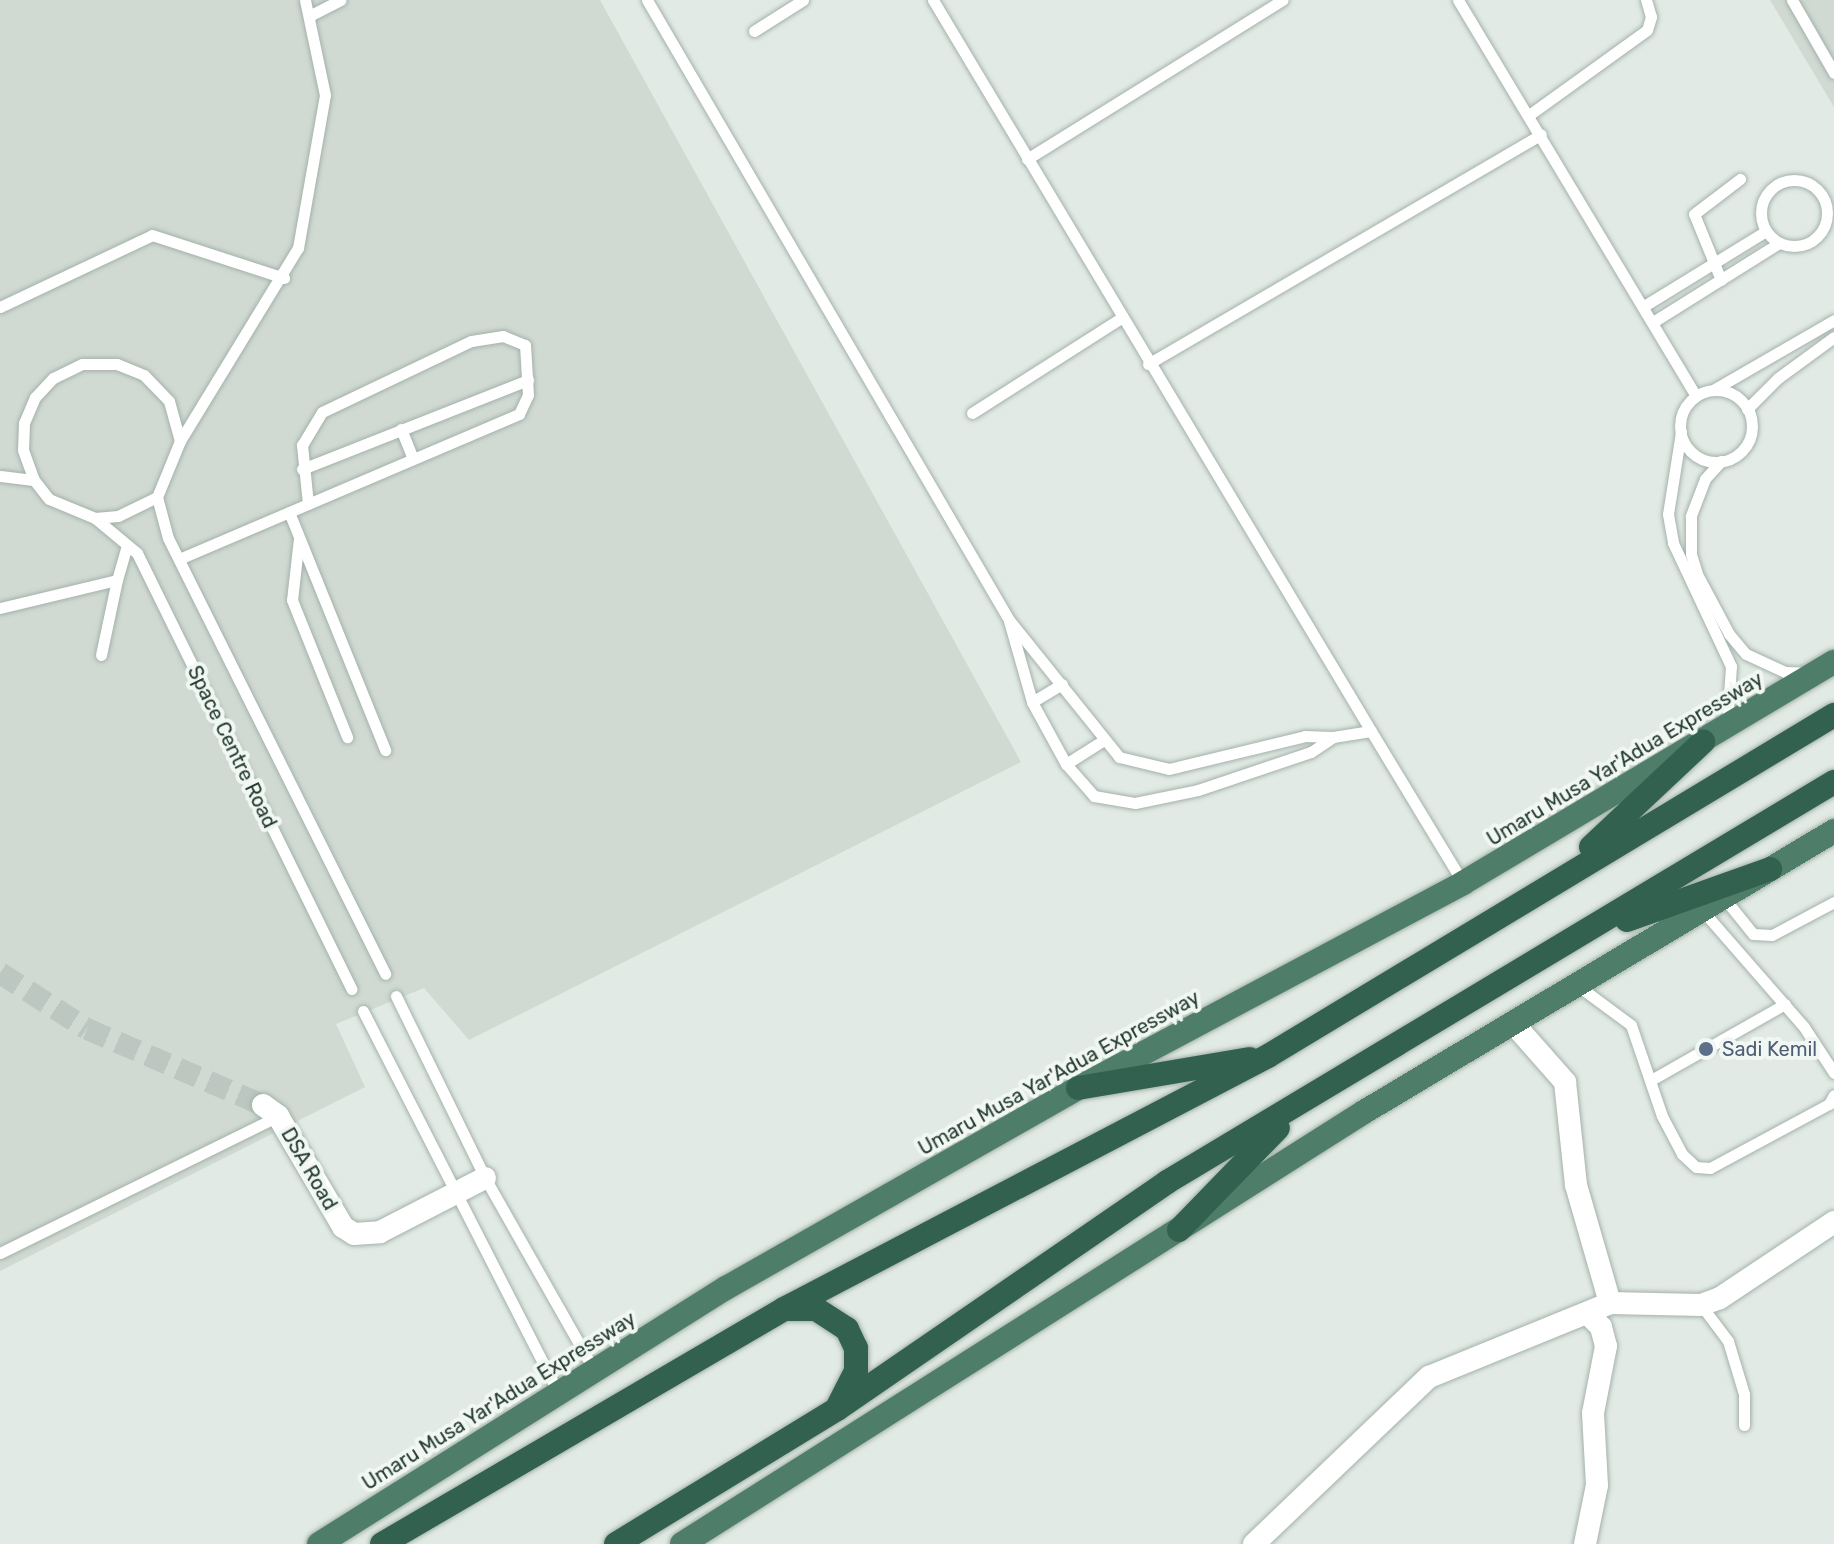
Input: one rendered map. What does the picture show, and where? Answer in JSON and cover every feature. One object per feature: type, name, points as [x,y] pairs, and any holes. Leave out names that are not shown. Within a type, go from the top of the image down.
[{"type":"highway","name":"Umaru Musa Yar'Adua Expressway","points":[[319,1544],[593,1368],[1078,1088],[1463,883],[1825,668]]},
{"type":"highway","points":[[382,1544],[784,1309],[1268,1056],[1557,878],[1834,715]]},
{"type":"highway","points":[[1557,878],[1703,742]]},
{"type":"highway","points":[[616,1544],[837,1409],[1167,1182],[1298,1108],[1834,782]]},
{"type":"highway","points":[[682,1544],[1513,1023],[1834,831]]},
{"type":"highway","points":[[1579,937],[1770,869]]},
{"type":"highway","points":[[1078,1088],[1268,1056]]},
{"type":"highway","points":[[1179,1230],[1298,1108]]},
{"type":"highway","points":[[784,1309],[816,1309],[847,1329],[856,1348],[856,1371],[837,1409]]},
{"type":"highway","points":[[408,1544],[428,1517]]},
{"type":"street","points":[[1513,1023],[1565,1082],[1576,1185],[1610,1303]]},
{"type":"street","name":"DSA Road","points":[[271,1111],[343,1227],[354,1234],[380,1232],[485,1178]]},
{"type":"street","points":[[1254,1544],[1429,1377],[1561,1319],[1589,1315],[1610,1303],[1701,1305],[1720,1298],[1834,1222]]},
{"type":"street","points":[[1585,1544],[1597,1485],[1593,1413],[1606,1346],[1601,1327],[1589,1315]]},
{"type":"lane","points":[[180,441],[169,401],[144,375],[117,364],[82,364],[53,378],[35,397],[24,423],[23,450],[34,480],[71,512],[95,518],[118,516],[157,497],[180,441],[284,278],[298,248],[311,197],[325,95],[311,15],[305,0]]},
{"type":"lane","points":[[311,15],[340,0]]},
{"type":"lane","points":[[647,0],[1009,620],[1104,740],[1131,764],[1169,769],[1305,736],[1333,737],[1371,731]]},
{"type":"lane","points":[[754,31],[803,0]]},
{"type":"lane","points":[[933,0],[1148,364],[1463,883]]},
{"type":"lane","points":[[1027,159],[1282,0]]},
{"type":"lane","points":[[1458,0],[1696,396]]},
{"type":"lane","points":[[1529,115],[1647,30],[1651,17],[1646,0]]},
{"type":"lane","points":[[1792,0],[1834,73]]},
{"type":"lane","points":[[1148,364],[1541,134]]},
{"type":"lane","points":[[1721,280],[1694,214],[1740,179]]},
{"type":"lane","points":[[1653,322],[1779,243],[1802,245],[1820,234],[1828,213],[1820,192],[1801,180],[1779,183],[1761,210],[1766,231],[1779,243]]},
{"type":"lane","points":[[1644,306],[1766,231]]},
{"type":"lane","points":[[0,307],[152,235],[284,278]]},
{"type":"lane","points":[[972,413],[1121,318]]},
{"type":"lane","points":[[1726,728],[1731,666],[1673,543],[1668,514],[1684,409],[1696,396],[1713,390],[1834,320]]},
{"type":"lane","points":[[179,559],[308,504],[413,458],[519,414],[528,380],[528,354],[518,340],[492,336],[471,341],[322,412],[307,429],[302,469],[308,504]]},
{"type":"lane","points":[[1747,409],[1778,378],[1834,337]]},
{"type":"lane","points":[[302,469],[528,380]]},
{"type":"lane","points":[[1713,390],[1736,396],[1747,409],[1750,437],[1737,455],[1721,461],[1705,479],[1691,516],[1691,554],[1697,574],[1729,634],[1746,654],[1785,672],[1825,668]]},
{"type":"lane","points":[[401,429],[413,458]]},
{"type":"lane","points":[[1681,432],[1693,453],[1721,461]]},
{"type":"lane","points":[[0,476],[34,480]]},
{"type":"lane","name":"Space Centre Road","points":[[157,497],[179,559],[385,974]]},
{"type":"lane","points":[[289,512],[385,750]]},
{"type":"lane","name":"Space Centre Road","points":[[95,518],[137,553],[352,989]]},
{"type":"lane","points":[[299,537],[292,600],[347,737]]},
{"type":"lane","points":[[101,655],[127,545]]},
{"type":"lane","points":[[0,608],[117,580]]},
{"type":"lane","points":[[1009,620],[1032,702],[1066,764],[1094,796],[1135,803],[1257,772],[1311,752],[1333,737]]},
{"type":"lane","points":[[1032,702],[1062,684]]},
{"type":"lane","points":[[1066,764],[1104,740]]},
{"type":"lane","points":[[1723,897],[1753,934],[1772,935],[1834,902]]},
{"type":"lane","points":[[1702,910],[1785,1004],[1834,1073]]},
{"type":"lane","points":[[1576,985],[1631,1025],[1682,1154],[1696,1167],[1710,1168],[1829,1104],[1834,1095]]},
{"type":"lane","points":[[396,996],[485,1178],[593,1368]]},
{"type":"lane","points":[[1651,1080],[1785,1004]]},
{"type":"lane","points":[[363,1011],[557,1390]]},
{"type":"lane","points":[[0,1253],[271,1111]]},
{"type":"lane","points":[[1701,1305],[1728,1341],[1744,1394],[1744,1425]]},
{"type":"shaded area","points":[[0,0],[600,0],[1021,762],[469,1040],[424,988],[336,1024],[365,1087],[0,1271]]},
{"type":"shaded area","points":[[1770,0],[1834,0],[1834,107]]},
{"type":"tunnel","points":[[0,973],[87,1029],[263,1105]]},
{"type":"place","name":"Sadi Kemil","points":[[1706,1049]]}]
